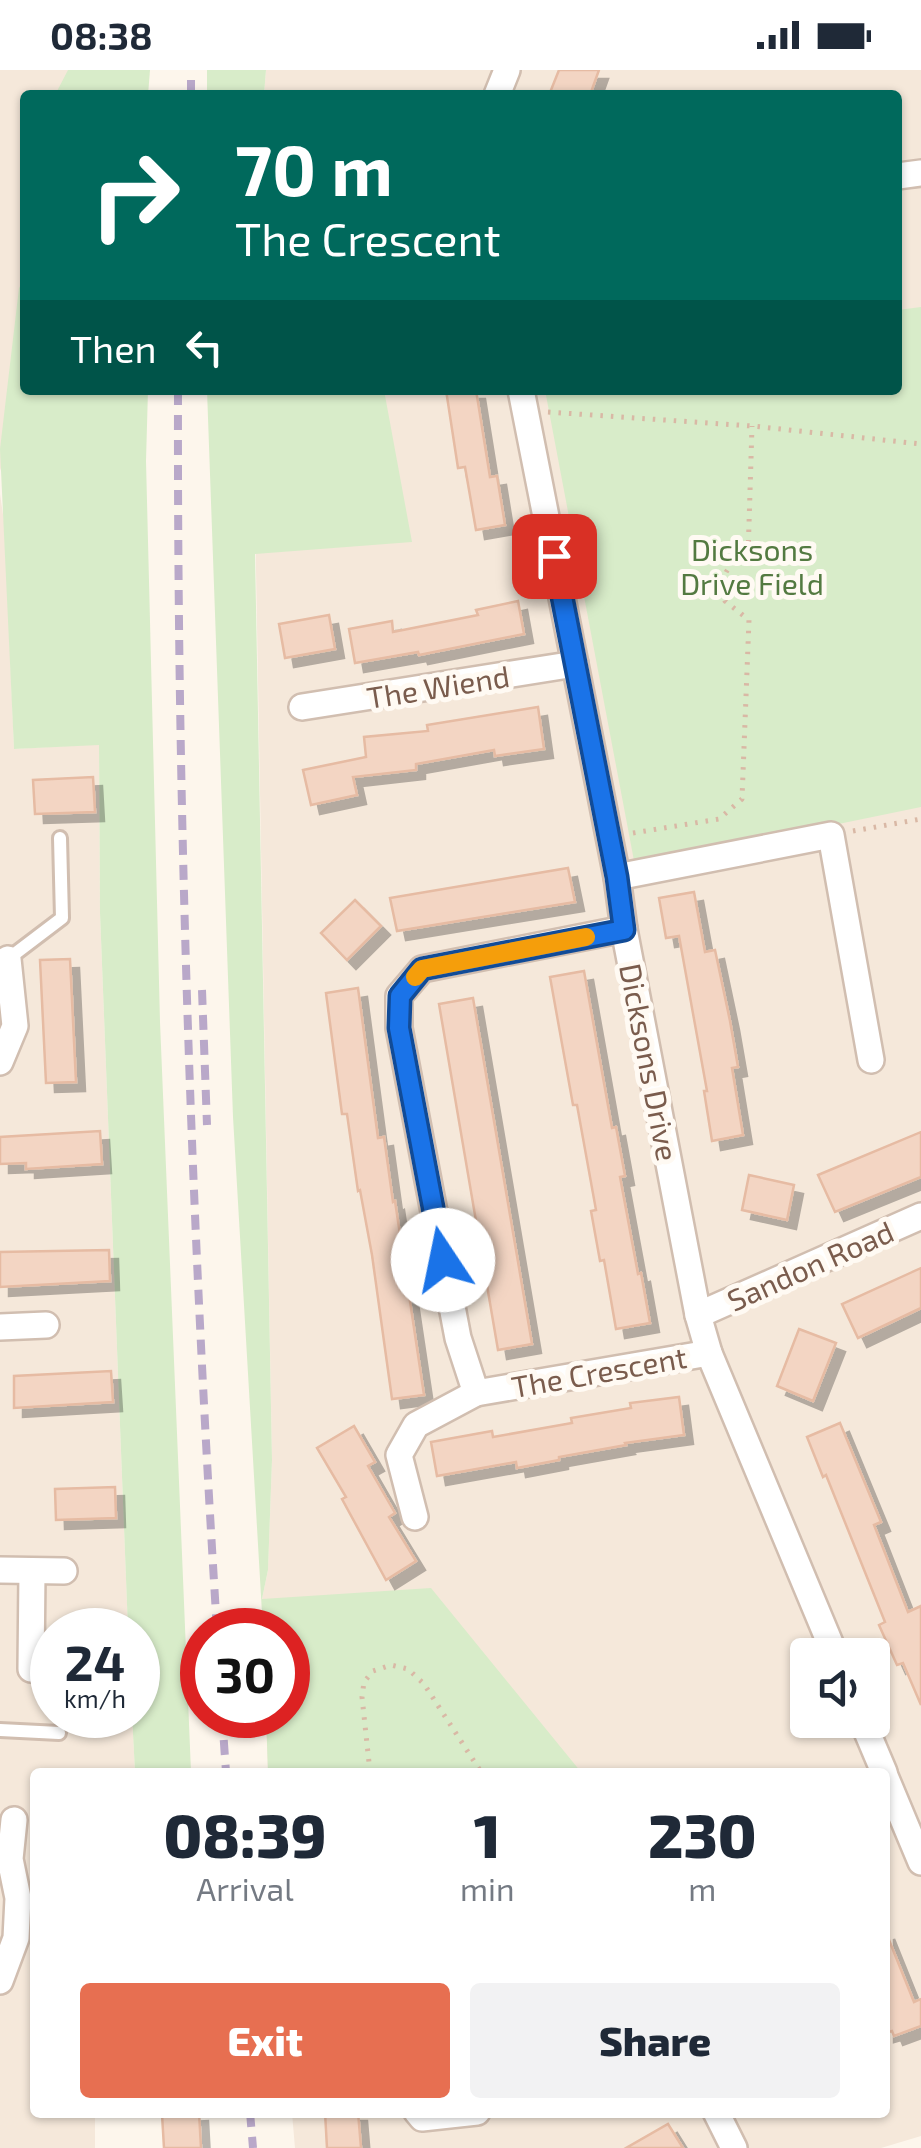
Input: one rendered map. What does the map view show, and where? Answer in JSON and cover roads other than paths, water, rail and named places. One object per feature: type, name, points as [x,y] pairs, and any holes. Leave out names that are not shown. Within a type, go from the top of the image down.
[{"type":"street","name":"Dicksons Drive","points":[[523,400],[698,1315],[709,1352],[828,1638]]},
{"type":"street","name":"The Wiend","points":[[302,708],[575,664]]},
{"type":"street","points":[[617,877],[831,835],[872,1060]]},
{"type":"street","name":"The Crescent","points":[[624,930],[422,969],[400,996],[399,1028],[454,1318],[476,1393],[709,1352]]},
{"type":"street","points":[[0,1062],[15,1026],[8,959]]},
{"type":"street","name":"Sandon Road","points":[[698,1315],[921,1216]]},
{"type":"street","points":[[0,1327],[46,1326]]},
{"type":"street","points":[[415,1516],[399,1455],[416,1425],[476,1393]]},
{"type":"street","points":[[0,1570],[64,1571]]},
{"type":"street","points":[[32,1572],[32,1608]]},
{"type":"street","points":[[869,1738],[882,1768]]},
{"type":"street","points":[[890,1788],[921,1862]]},
{"type":"street","points":[[0,1981],[16,1938],[18,1898],[5,1860],[7,1816]]},
{"type":"street","points":[[719,2118],[734,2148]]},
{"type":"lane","points":[[8,959],[62,918],[60,838]]},
{"type":"lane","points":[[0,1730],[30,1731]]},
{"type":"railway","points":[[191,70],[191,90]]},
{"type":"railway","points":[[178,395],[187,1010],[216,1608]]},
{"type":"railway","points":[[202,990],[207,1125]]},
{"type":"railway","points":[[224,1738],[226,1768]]},
{"type":"railway","points":[[250,2118],[253,2148]]},
{"type":"park label","name":"Dicksons Drive Field","points":[[752,566]]}]
